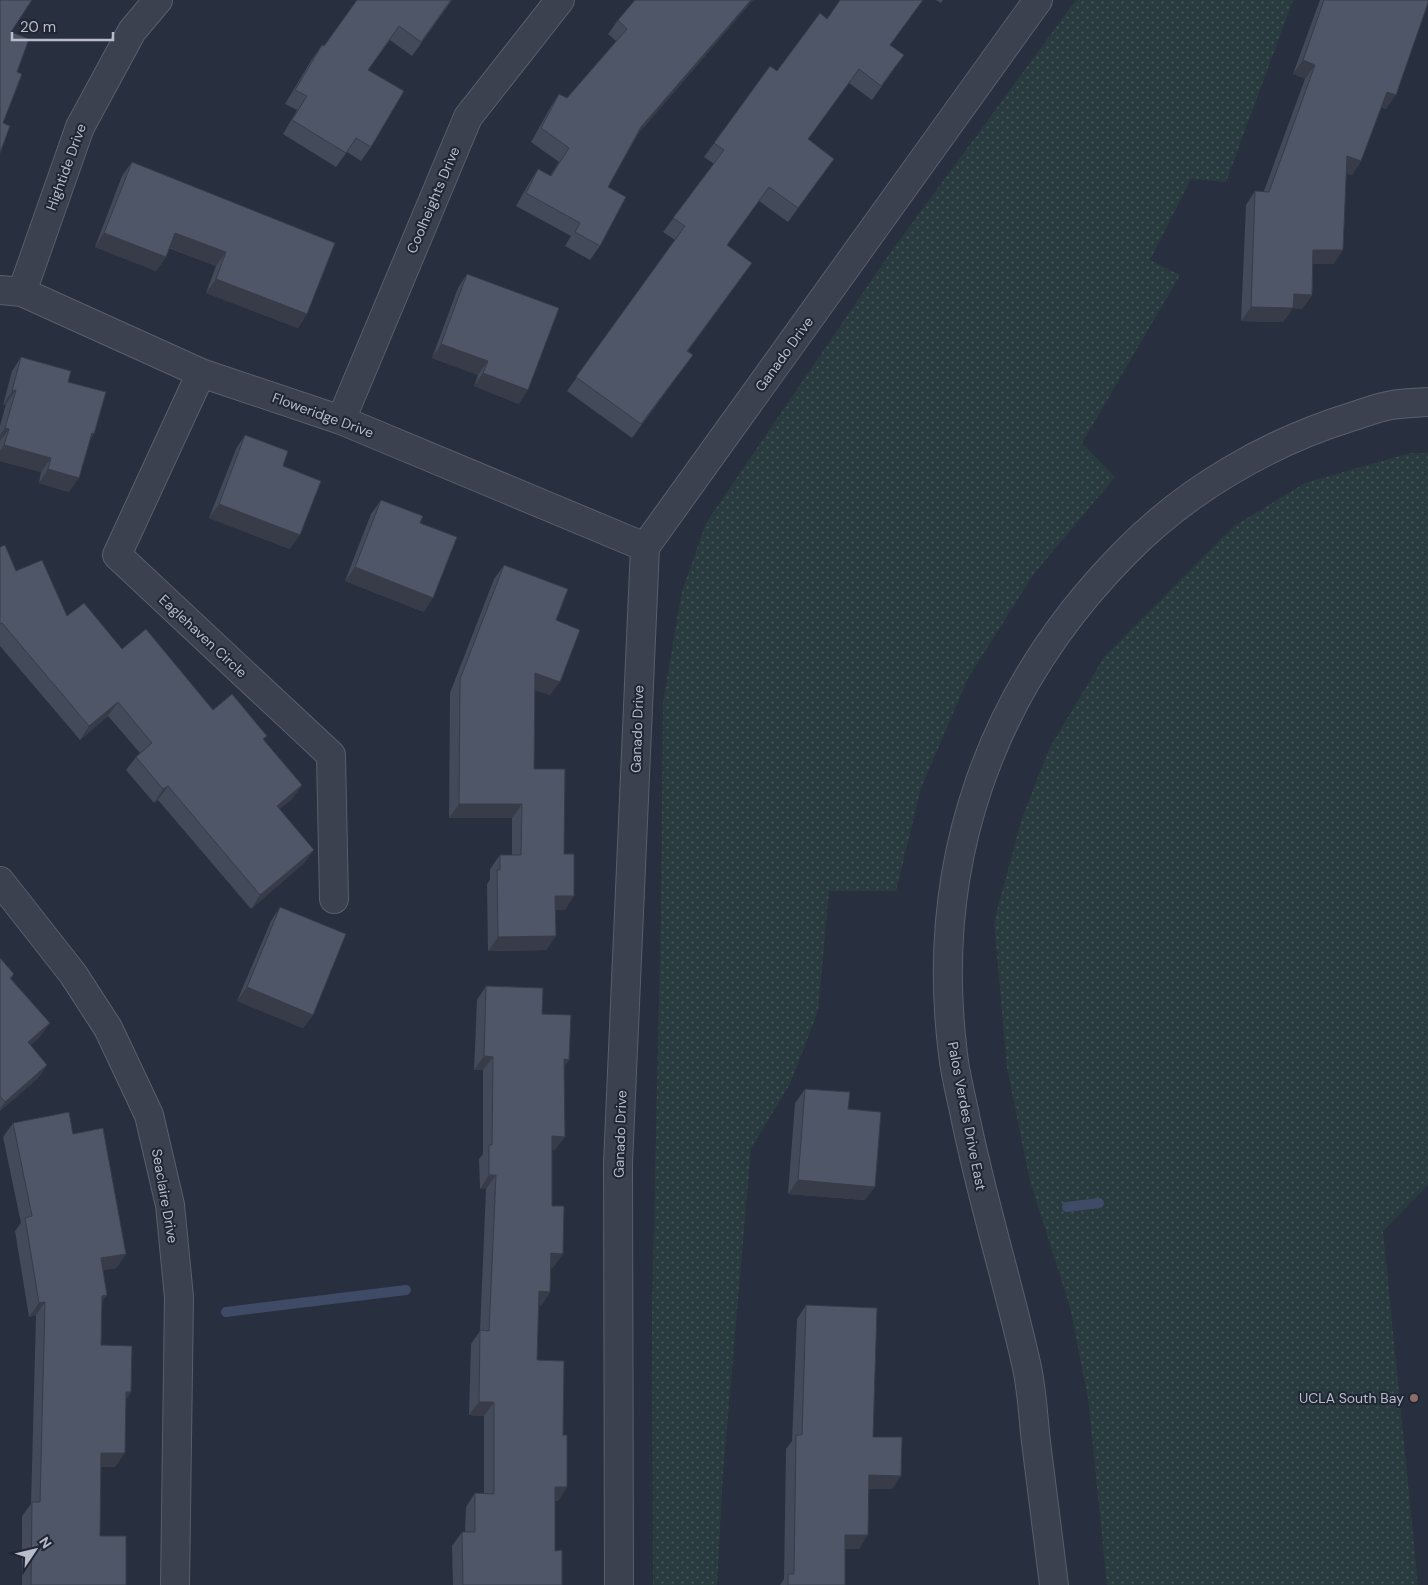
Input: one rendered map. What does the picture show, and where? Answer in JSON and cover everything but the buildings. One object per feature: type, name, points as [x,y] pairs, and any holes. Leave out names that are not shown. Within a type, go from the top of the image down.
[{"type":"street","name":"Hightide Drive","points":[[11,291],[80,126],[132,31],[158,0]]},
{"type":"street","name":"Coolheights Drive","points":[[341,420],[468,117],[560,0]]},
{"type":"street","name":"Ganado Drive","points":[[619,1585],[618,1164],[645,547],[1038,0]]},
{"type":"street","name":"Floweridge Drive","points":[[11,291],[201,372],[341,420],[645,547]]},
{"type":"street","name":"Eaglehaven Circle","points":[[201,372],[117,555],[331,755],[334,899]]},
{"type":"street","name":"Palos Verdes Drive East","points":[[1054,1585],[1027,1367],[974,1161],[953,1056],[947,984],[950,913],[962,842],[982,774],[1010,708],[1046,646],[1089,589],[1140,538],[1196,494],[1256,456],[1321,426],[1390,405],[1428,402]]},
{"type":"street","name":"Seaclaire Drive","points":[[0,881],[73,974],[108,1028],[149,1116],[170,1205],[180,1297],[175,1585]]},
{"type":"shaded area","points":[[1076,0],[1293,0],[1226,182],[1191,179],[1150,260],[1180,275],[1082,443],[1115,477],[1033,575],[968,678],[921,788],[896,891],[829,891],[818,1011],[790,1084],[751,1148],[723,1474],[717,1585],[653,1585],[652,1310],[661,910],[663,703],[681,595],[706,523],[888,256]]},
{"type":"shaded area","points":[[1410,453],[1428,453],[1428,1185],[1383,1231],[1418,1585],[1107,1585],[1088,1398],[1070,1307],[1030,1181],[1007,1068],[994,922],[1021,821],[1049,749],[1104,657],[1234,526],[1305,483]]},
{"type":"waterway","points":[[1067,1207],[1099,1203]]},
{"type":"waterway","points":[[226,1312],[406,1290]]},
{"type":"place","name":"UCLA South Bay","points":[[1414,1398]]}]
